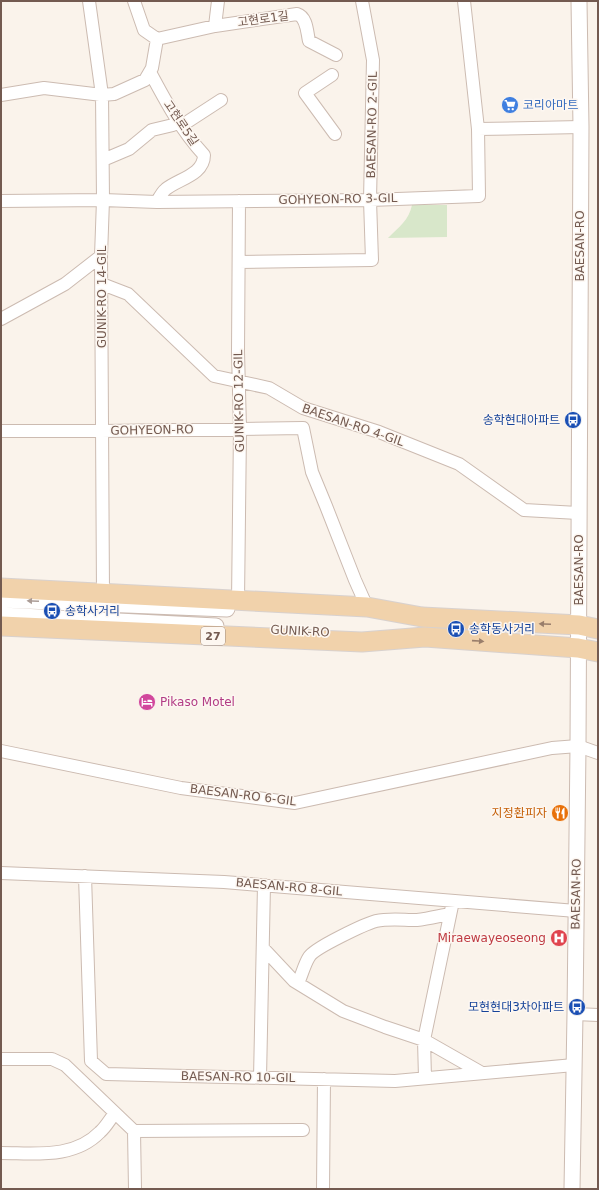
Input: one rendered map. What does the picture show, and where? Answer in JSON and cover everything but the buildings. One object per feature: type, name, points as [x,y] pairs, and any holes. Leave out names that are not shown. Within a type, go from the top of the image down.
[{"type":"main road","points":[[1,588],[367,608],[422,617]]},
{"type":"main road","name":"GUNIK-RO","points":[[422,617],[579,625],[598,629]]},
{"type":"main road","name":"27","points":[[1,626],[362,642],[425,637]]},
{"type":"main road","name":"GUNIK-RO","points":[[425,637],[578,648],[598,652]]},
{"type":"street","name":"GUNIK-RO 14-GIL","points":[[89,1],[102,95],[103,200],[101,256],[103,593]]},
{"type":"street","points":[[134,1],[144,30],[157,39],[215,26],[218,1]]},
{"type":"street","name":"BAESAN-RO 2-GIL","points":[[239,262],[372,260],[370,200],[373,60],[362,1]]},
{"type":"street","name":"GOHYEON-RO 3-GIL","points":[[1,201],[103,200],[157,202],[370,200],[479,196],[478,129],[464,1]]},
{"type":"street","name":"BAESAN-RO","points":[[572,1189],[579,625],[578,513],[581,127],[579,1]]},
{"type":"street","name":"고현로1길","points":[[215,26],[297,14],[302,15],[309,41],[336,55]]},
{"type":"street","points":[[1,95],[44,88],[102,95],[114,94],[145,80],[152,68],[157,39]]},
{"type":"street","name":"고현로5길","points":[[150,72],[179,123],[189,138],[204,155],[204,161],[195,172],[165,189],[157,202]]},
{"type":"street","points":[[332,75],[305,93],[335,134]]},
{"type":"street","points":[[103,160],[130,149],[152,130],[179,123],[221,100]]},
{"type":"street","points":[[478,129],[581,127]]},
{"type":"street","name":"GUNIK-RO 12-GIL","points":[[238,601],[240,429],[238,381],[239,201]]},
{"type":"street","points":[[1,319],[65,284],[101,256]]},
{"type":"street","name":"BAESAN-RO 4-GIL","points":[[102,284],[128,294],[214,376],[269,388],[303,408],[379,432],[459,464],[524,510],[578,513]]},
{"type":"street","name":"GOHYEON-RO","points":[[1,431],[303,428],[312,472],[354,580],[367,608]]},
{"type":"street","name":"GUNIK-RO","points":[[1,600],[422,617]]},
{"type":"street","name":"GUNIK-RO","points":[[1,615],[425,637]]},
{"type":"street","points":[[578,746],[598,752]]},
{"type":"street","name":"BAESAN-RO 6-GIL","points":[[1,751],[182,788],[295,803],[502,758],[552,748],[578,746]]},
{"type":"street","name":"BAESAN-RO 8-GIL","points":[[1,873],[224,882],[576,911]]},
{"type":"street","name":"BAESAN-RO 10-GIL","points":[[85,876],[91,1061],[106,1074],[395,1081],[574,1065]]},
{"type":"street","points":[[260,1078],[264,885]]},
{"type":"street","points":[[424,1078],[424,1040],[453,901]]},
{"type":"street","points":[[298,983],[309,957],[314,951],[376,921],[390,919],[417,920],[450,914]]},
{"type":"street","points":[[263,948],[294,981],[343,1011],[424,1040],[482,1073]]},
{"type":"street","points":[[575,1014],[598,1015]]},
{"type":"street","points":[[1,1059],[52,1059],[65,1065],[134,1130],[303,1130]]},
{"type":"street","points":[[323,1189],[324,1079]]},
{"type":"street","points":[[1,1153],[49,1153],[70,1151],[87,1143],[100,1132],[115,1113]]},
{"type":"street","points":[[134,1130],[135,1189]]},
{"type":"green space","points":[[412,205],[447,205],[447,237],[388,238],[400,227],[409,215]]},
{"type":"place","name":"코리아마트","points":[[510,105]]},
{"type":"place","name":"송학현대아파트","points":[[573,420]]},
{"type":"place","name":"송학사거리","points":[[52,611]]},
{"type":"place","name":"송학동사거리","points":[[456,629]]},
{"type":"place","name":"Pikaso Motel","points":[[147,702]]},
{"type":"place","name":"지정환피자","points":[[560,813]]},
{"type":"place","name":"Miraewayeoseong","points":[[559,938]]},
{"type":"place","name":"모현현대3차아파트","points":[[577,1007]]}]
